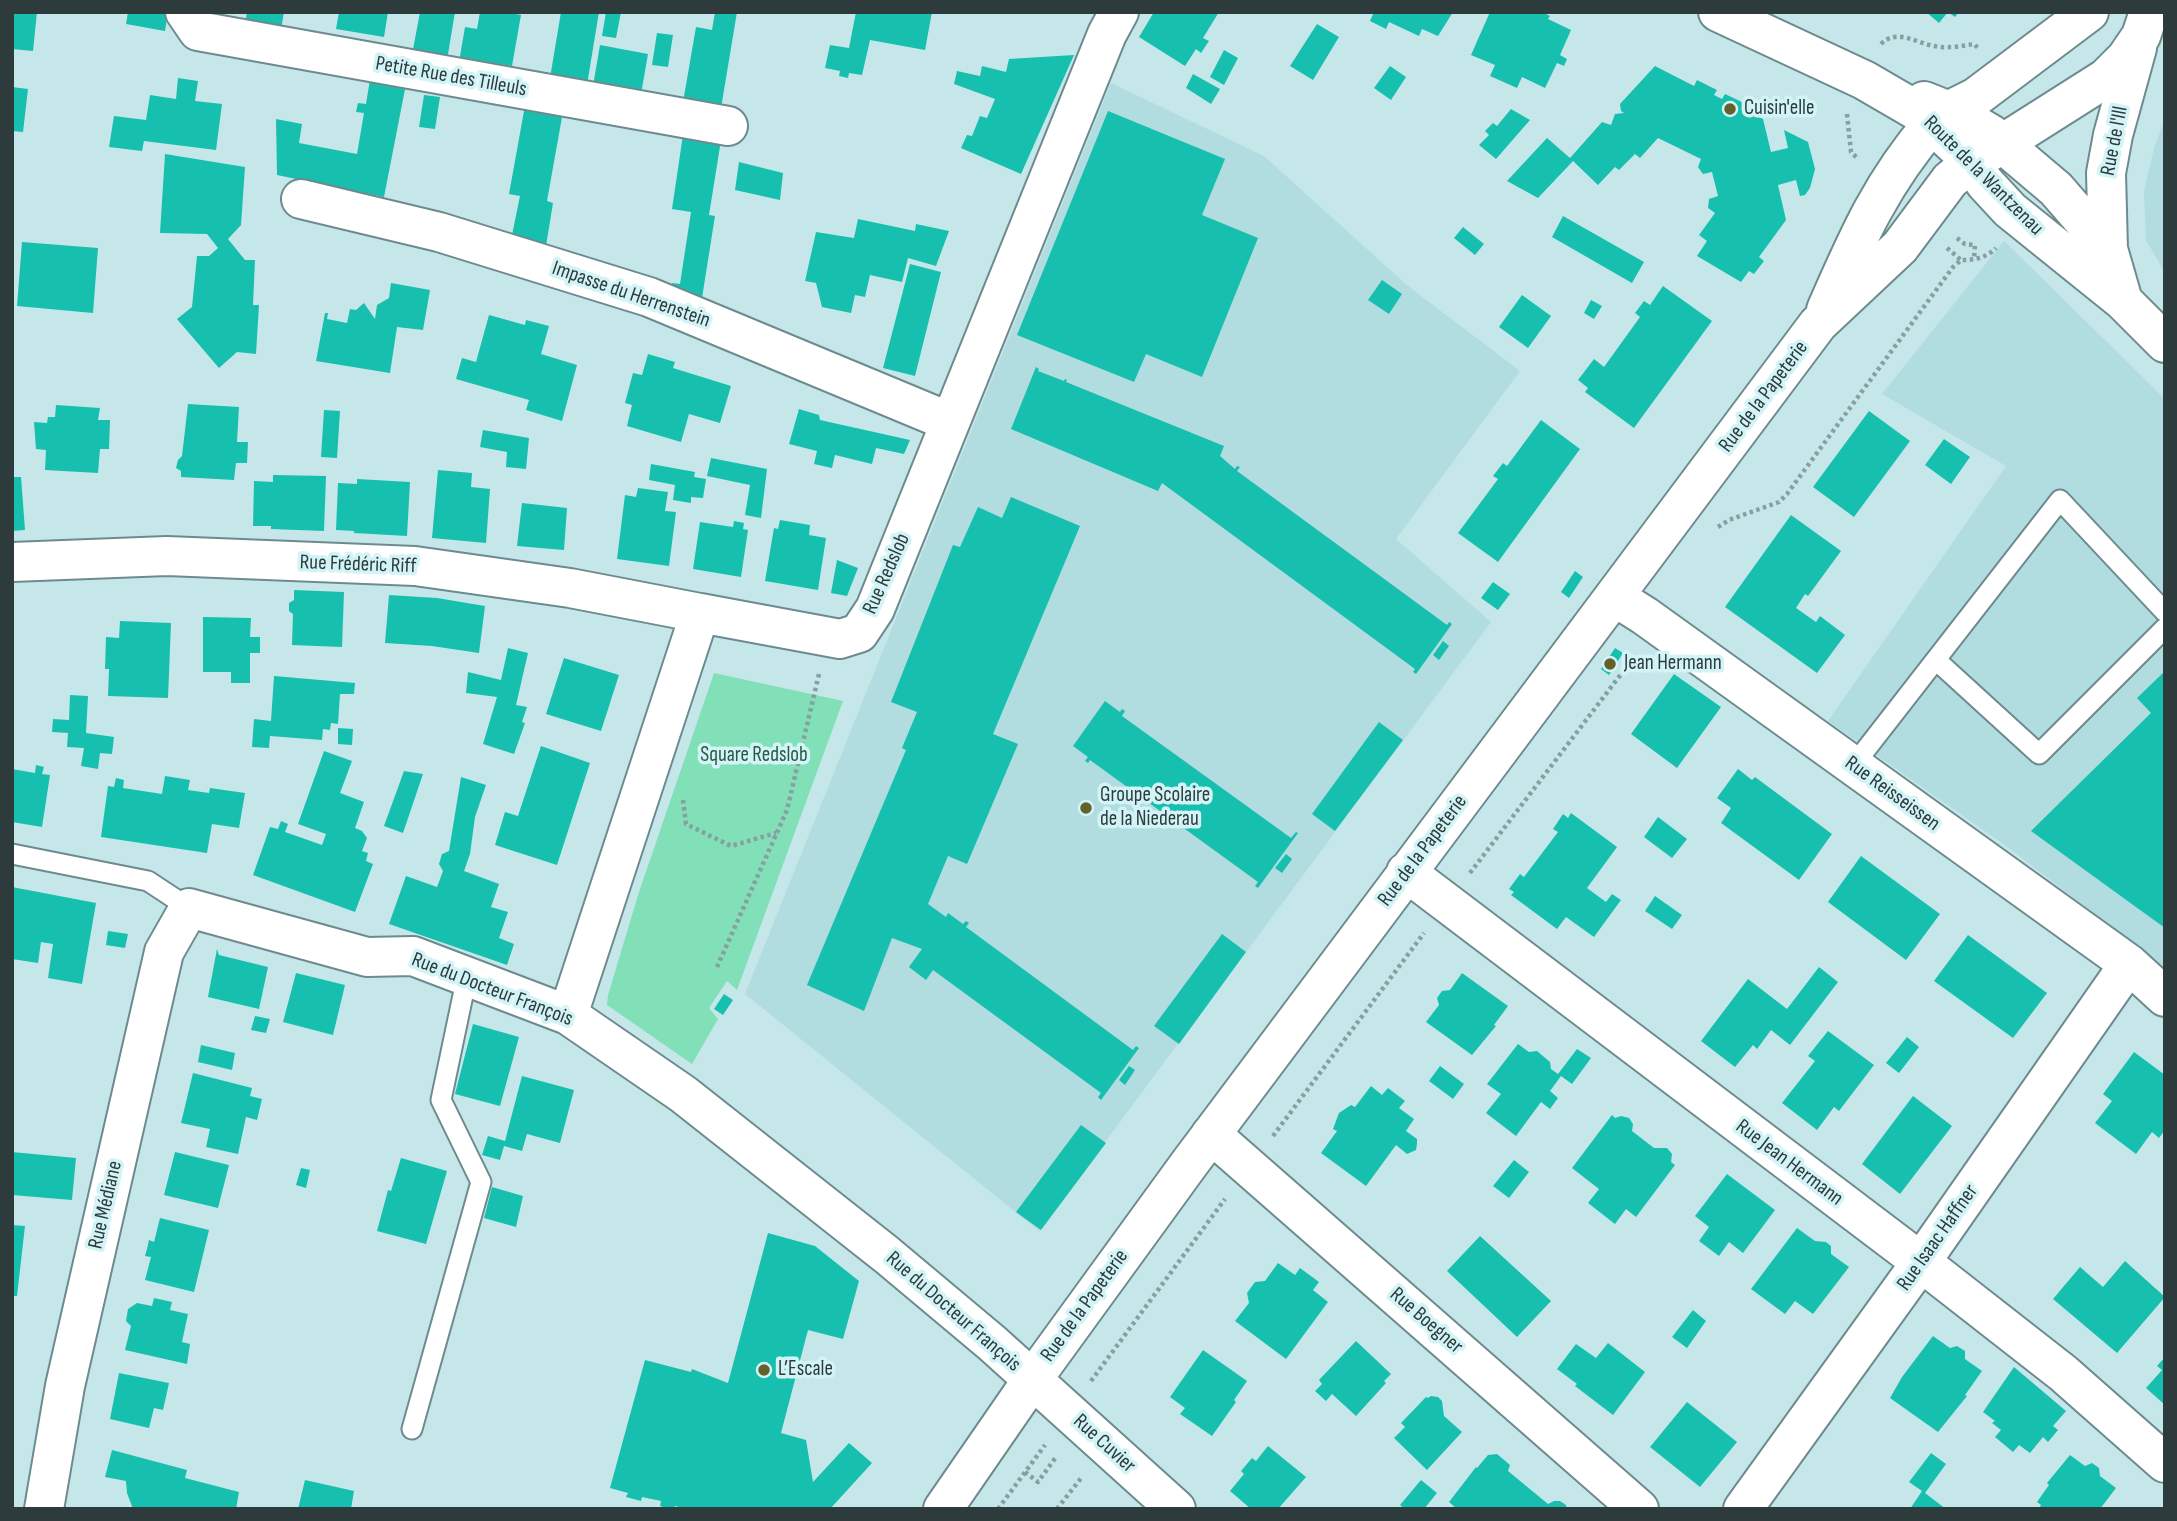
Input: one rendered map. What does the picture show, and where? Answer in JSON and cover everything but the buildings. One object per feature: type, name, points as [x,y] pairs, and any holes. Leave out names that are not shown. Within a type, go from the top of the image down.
[{"type":"street","name":"Petite Rue des Tilleuls","points":[[185,12],[198,32],[728,126]]},
{"type":"street","name":"Rue Redslob","points":[[700,613],[840,639],[859,633],[875,610],[1107,34],[1119,12]]},
{"type":"street","name":"Route de la Wantzenau","points":[[1718,12],[1872,84],[2056,189],[2108,249],[2123,301]]},
{"type":"street","points":[[1965,137],[2089,12]]},
{"type":"street","name":"Rue de l'Ill","points":[[1965,137],[2049,115],[2106,78],[2126,58],[2145,24]]},
{"type":"street","name":"Rue de l'Ill","points":[[2108,249],[2106,173],[2109,152],[2145,24]]},
{"type":"street","points":[[1872,84],[1896,88],[1983,81],[1944,202],[1968,196],[1992,200],[2016,216]]},
{"type":"street","name":"Rue de la Papeterie","points":[[1818,324],[1869,214],[1900,164],[1906,138],[1905,121],[1898,107],[1872,84]]},
{"type":"street","name":"Route de la Wantzenau","points":[[1965,137],[1997,197],[2016,216],[2123,301],[2165,343]]},
{"type":"street","name":"Rue de la Papeterie","points":[[1900,164],[1965,137]]},
{"type":"street","name":"Rue de la Papeterie","points":[[943,1509],[1032,1380],[1212,1134],[1818,324],[1900,247],[1965,137]]},
{"type":"street","name":"Impasse du Herrenstein","points":[[301,200],[439,232],[649,297],[950,422]]},
{"type":"street","name":"Rue Frédéric Riff","points":[[12,562],[167,556],[415,566],[570,588],[700,613]]},
{"type":"street","name":"Rue Reisseissen","points":[[1615,597],[2129,964],[2165,997]]},
{"type":"street","points":[[568,1015],[700,613]]},
{"type":"street","name":"Rue Jean Hermann","points":[[1406,872],[1921,1262],[2063,1373],[2165,1463]]},
{"type":"street","name":"Rue du Docteur François","points":[[189,908],[367,957],[413,956],[568,1015],[683,1094],[898,1264],[1032,1380]]},
{"type":"street","name":"Rue Médiane","points":[[44,1509],[65,1386],[164,952],[189,908]]},
{"type":"street","name":"Rue Isaac Haffner","points":[[1743,1509],[1921,1262],[2129,964]]},
{"type":"street","name":"Rue Boegner","points":[[1212,1134],[1640,1509]]},
{"type":"street","name":"Rue Cuvier","points":[[1032,1380],[1176,1509]]},
{"type":"lane","points":[[1853,766],[2060,500],[2165,612]]},
{"type":"lane","points":[[1936,660],[2039,754],[2165,628]]},
{"type":"lane","name":"Rue du Docteur François","points":[[12,854],[148,881],[189,908]]},
{"type":"lane","points":[[412,1429],[481,1182],[441,1100],[467,976]]},
{"type":"path","points":[[1713,534],[1729,520],[1779,502],[1953,267],[1961,260],[1974,260],[1989,255],[2016,216]]},
{"type":"path","points":[[998,1509],[1249,1167],[1603,700],[1656,626]]},
{"type":"path","points":[[718,967],[787,810],[828,636]]},
{"type":"path","points":[[683,799],[686,824],[731,846],[776,833]]},
{"type":"path","points":[[1057,1509],[1084,1473]]},
{"type":"shaded area","name":"Groupe Scolaire de la Niederau","points":[[1111,83],[1264,156],[1408,286],[1520,371],[1396,539],[1491,622],[1039,1231],[745,994]]},
{"type":"shaded area","points":[[2165,119],[2165,273],[2146,240],[2144,192],[2154,148]]},
{"type":"shaded area","points":[[2004,241],[2165,399],[2165,968],[2006,846],[1828,721],[2006,466],[1882,394]]},
{"type":"green space","name":"Square Redslob","points":[[714,673],[843,701],[737,990],[727,981],[709,1008],[718,1019],[692,1064],[607,1005],[638,895]]},
{"type":"place","name":"Cuisin'elle","points":[[1730,109]]},
{"type":"place","name":"Jean Hermann","points":[[1610,664]]},
{"type":"place","name":"Groupe Scolaire de la Niederau","points":[[1086,808]]},
{"type":"place","name":"L’Escale","points":[[764,1370]]}]
